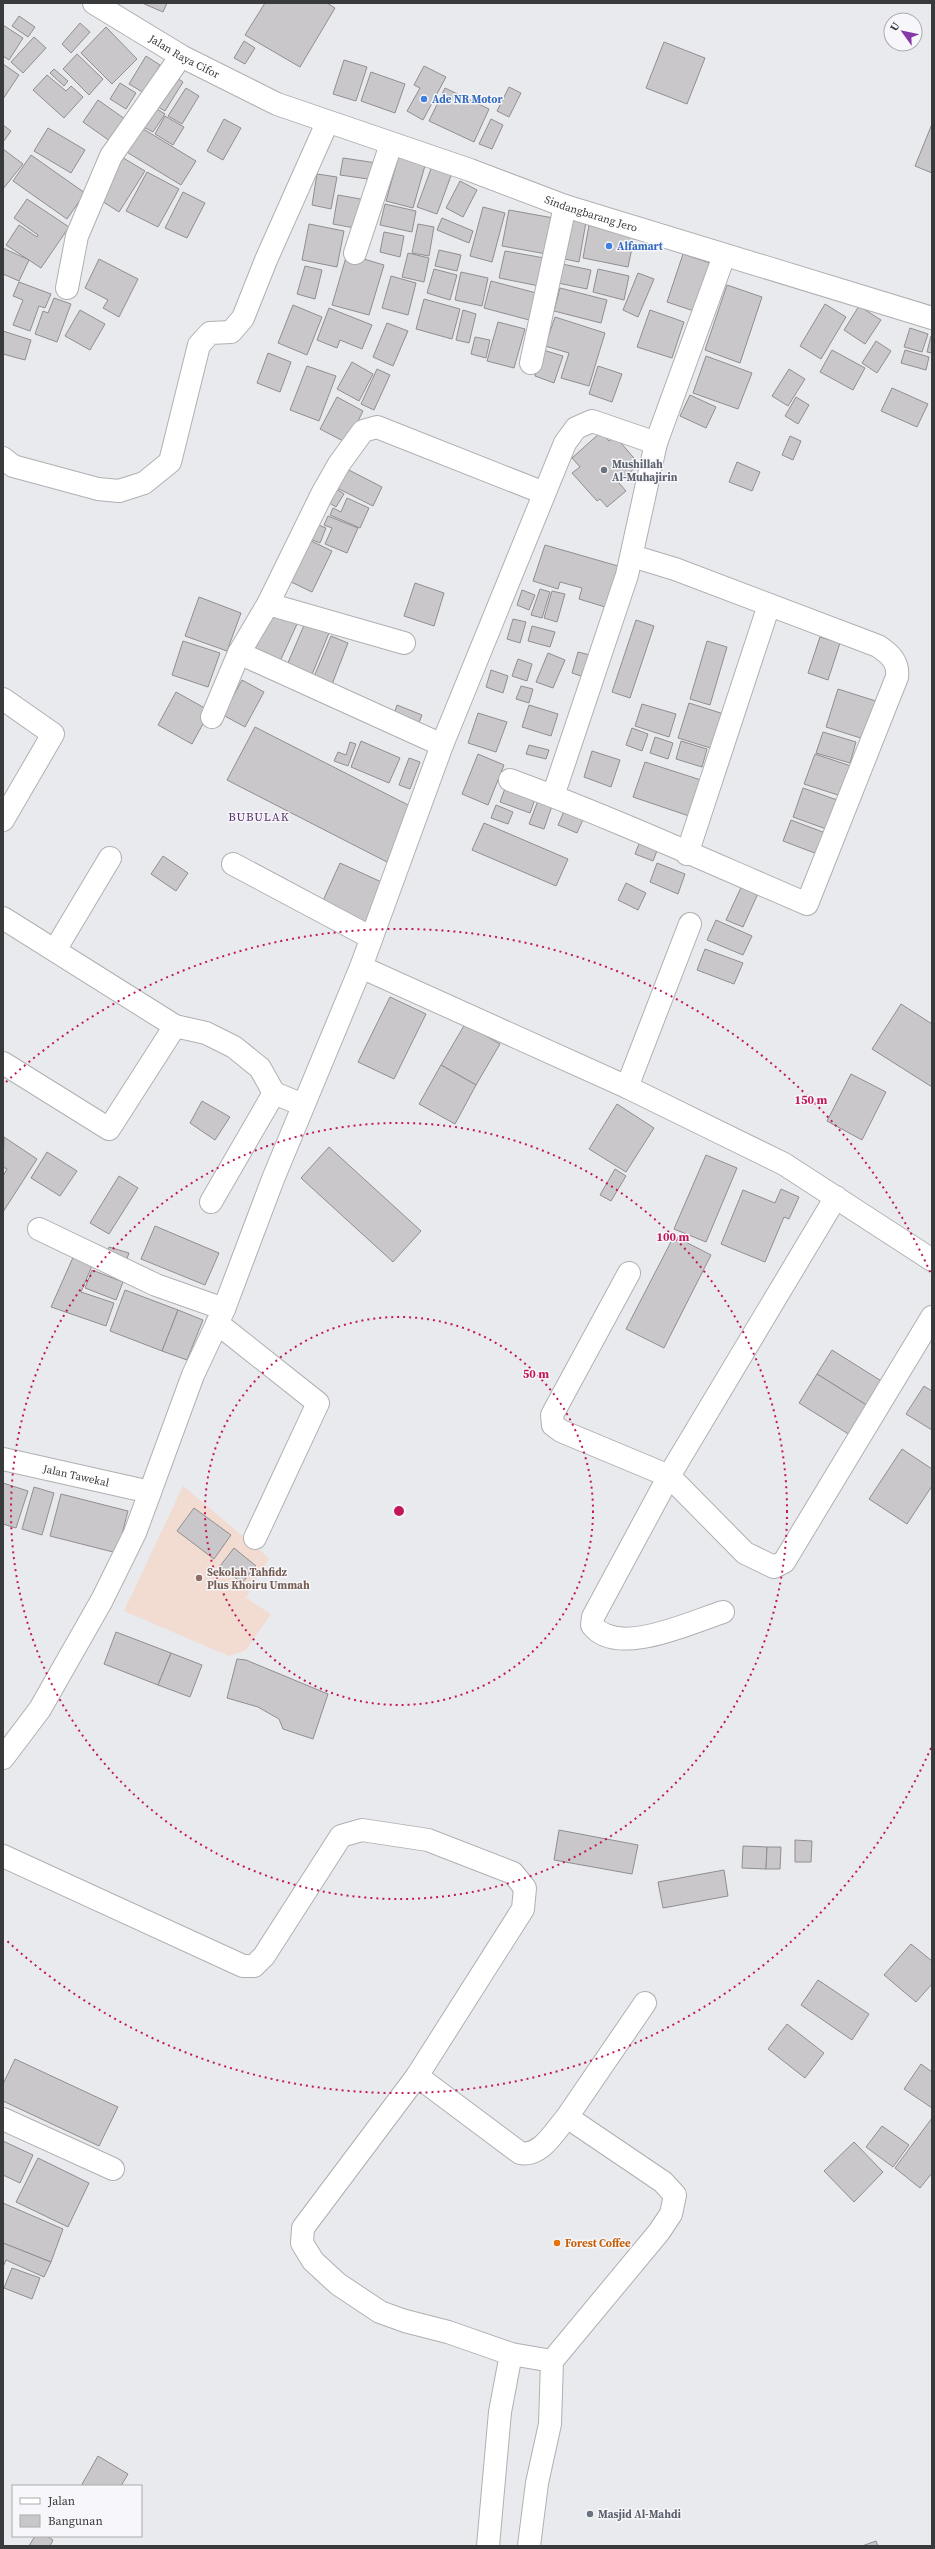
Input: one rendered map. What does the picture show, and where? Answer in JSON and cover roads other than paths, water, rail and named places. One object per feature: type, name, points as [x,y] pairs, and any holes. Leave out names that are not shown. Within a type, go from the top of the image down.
[{"type":"street","name":"Jalan Raya Cifor","points":[[94,3],[181,56],[277,104]]},
{"type":"street","points":[[67,288],[77,236],[111,156],[181,56]]},
{"type":"street","name":"Sindangbarang Jero","points":[[277,104],[327,123],[391,144],[565,206],[724,256],[932,318]]},
{"type":"street","points":[[3,458],[13,466],[98,489],[119,491],[144,483],[170,462],[199,345],[210,333],[231,332],[243,318],[266,260],[327,123]]},
{"type":"street","points":[[355,253],[391,144]]},
{"type":"street","points":[[531,363],[565,206]]},
{"type":"street","points":[[553,796],[632,556],[656,443],[724,256]]},
{"type":"street","points":[[3,1758],[40,1710],[102,1600],[135,1532],[193,1375],[220,1316],[303,1105],[361,967],[370,937],[442,745],[565,443],[576,428],[592,421],[656,443]]},
{"type":"street","points":[[212,717],[239,653],[268,604],[322,494],[350,447],[363,431],[377,427],[544,493]]},
{"type":"street","points":[[510,780],[607,817],[687,854],[807,904],[897,677],[898,668],[895,661],[878,646],[675,569],[632,556]]},
{"type":"street","points":[[268,604],[404,643]]},
{"type":"street","points":[[687,854],[768,605]]},
{"type":"street","points":[[239,653],[442,745]]},
{"type":"street","points":[[3,699],[53,734],[3,820]]},
{"type":"street","points":[[55,950],[110,858]]},
{"type":"street","points":[[233,864],[370,937]]},
{"type":"street","points":[[3,918],[175,1026],[206,1033],[234,1047],[260,1068],[274,1093],[303,1105]]},
{"type":"street","points":[[627,1087],[690,924]]},
{"type":"street","points":[[361,967],[627,1087],[765,1154],[836,1197],[932,1260]]},
{"type":"street","points":[[3,1063],[109,1129],[175,1026]]},
{"type":"street","points":[[211,1202],[274,1093]]},
{"type":"street","points":[[723,1612],[642,1639],[610,1638],[598,1634],[592,1625],[593,1617],[669,1476],[836,1197]]},
{"type":"street","points":[[39,1229],[220,1316],[318,1403],[255,1538]]},
{"type":"street","points":[[629,1273],[552,1415],[553,1424],[561,1431],[669,1476],[745,1553],[774,1567],[784,1562],[932,1317]]},
{"type":"street","name":"Jalan Tawekal","points":[[3,1459],[150,1492]]},
{"type":"street","points":[[3,1856],[243,1966],[254,1966],[264,1956],[341,1836],[362,1830],[428,1840],[513,1872],[525,1888],[523,1909],[417,2076],[302,2228],[302,2243],[313,2261],[338,2284],[380,2312],[405,2321],[448,2332],[511,2354],[552,2361]]},
{"type":"street","points":[[417,2076],[520,2153],[528,2155],[537,2152],[567,2117],[644,2003]]},
{"type":"street","points":[[529,2546],[538,2483],[550,2424],[552,2361],[659,2232],[675,2205],[675,2195],[663,2182],[567,2117]]},
{"type":"street","points":[[3,2119],[113,2169]]},
{"type":"street","points":[[488,2546],[500,2412],[511,2354]]},
{"type":"place","name":"Ade NR Motor","points":[[424,99]]},
{"type":"place","name":"Alfamart","points":[[609,246]]},
{"type":"place","name":"Mushillah Al-Muhajirin","points":[[604,470]]},
{"type":"place","name":"Sekolah Tahfidz Plus Khoiru Ummah","points":[[199,1578]]},
{"type":"place","name":"Forest Coffee","points":[[557,2243]]},
{"type":"place","name":"Masjid Al-Mahdi","points":[[590,2514]]},
{"type":"district","name":"BUBULAK","points":[[259,817]]}]
